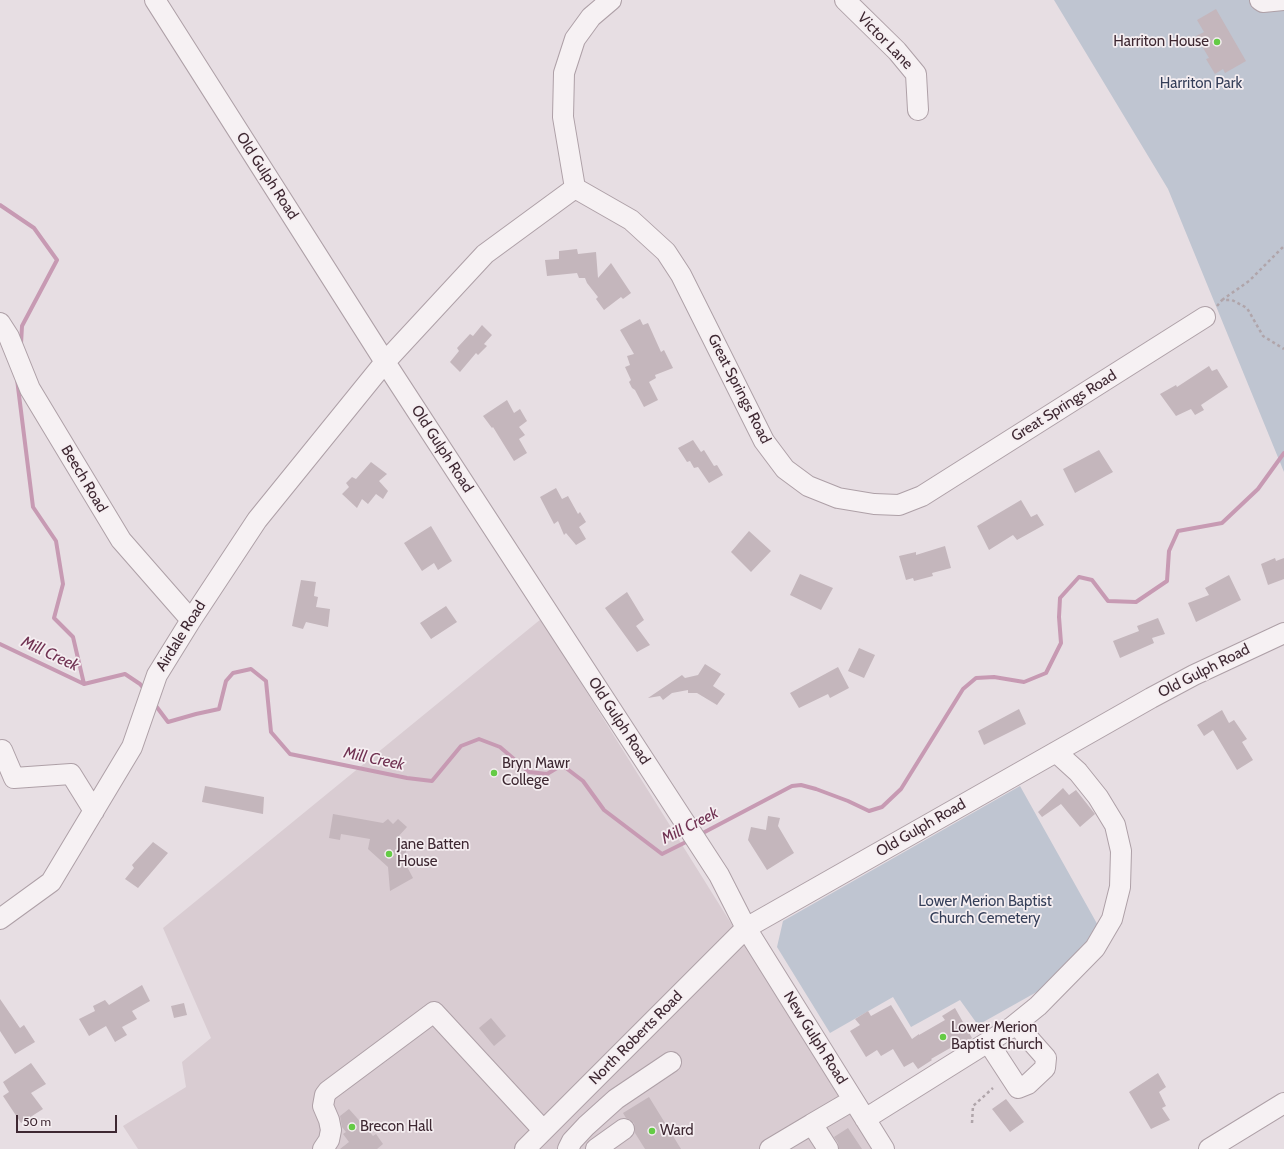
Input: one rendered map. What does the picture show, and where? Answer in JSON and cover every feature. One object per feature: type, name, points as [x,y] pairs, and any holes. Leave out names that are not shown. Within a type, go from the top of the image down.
[{"type":"street","name":"Old Gulph Road","points":[[155,0],[385,362],[719,875],[746,928],[1194,675],[1284,633]]},
{"type":"street","points":[[385,362],[485,254],[575,188],[563,117],[564,73],[575,39],[591,17],[611,0]]},
{"type":"street","name":"Victor Lane","points":[[844,0],[897,51],[916,74],[918,110]]},
{"type":"street","points":[[1260,0],[1263,2],[1284,0]]},
{"type":"street","name":"Great Springs Road","points":[[575,188],[632,220],[666,252],[681,275],[764,441],[785,469],[808,486],[838,498],[874,504],[899,505],[922,496],[1205,318]]},
{"type":"street","name":"Beech Road","points":[[4,330],[30,389],[121,540],[191,620]]},
{"type":"street","name":"Airdale Road","points":[[0,919],[51,882],[132,747],[157,675],[191,620],[258,520],[385,362]]},
{"type":"street","points":[[2,750],[14,778],[71,774],[94,810]]},
{"type":"street","points":[[865,1119],[1016,1024],[1038,1006],[1095,948],[1112,919],[1120,887],[1121,851],[1115,825],[1098,797],[1078,772],[1056,752]]},
{"type":"street","name":"New Gulph Road","points":[[746,928],[884,1149]]},
{"type":"street","name":"North Roberts Road","points":[[534,1143],[746,928]]},
{"type":"street","points":[[323,1149],[329,1140],[331,1130],[329,1120],[323,1106],[325,1095],[328,1091],[434,1012],[534,1143]]},
{"type":"street","points":[[988,1042],[1018,1088],[1028,1084],[1045,1068],[1046,1058],[1016,1024]]},
{"type":"street","points":[[568,1149],[572,1141],[586,1126],[616,1099],[671,1062]]},
{"type":"street","points":[[770,1149],[853,1100]]},
{"type":"street","points":[[1209,1149],[1284,1104]]},
{"type":"street","points":[[812,1124],[828,1149]]},
{"type":"street","points":[[596,1149],[624,1129]]},
{"type":"path","points":[[1205,318],[1222,300],[1249,280],[1284,246]]},
{"type":"path","points":[[1222,300],[1232,300],[1247,308],[1263,336],[1284,349]]},
{"type":"path","points":[[972,1123],[973,1106],[993,1088]]},
{"type":"shaded area","name":"Bryn Mawr College","points":[[541,619],[872,1149],[138,1149],[123,1126],[186,1087],[182,1062],[211,1038],[163,928]]},
{"type":"green space","name":"Harriton Park","points":[[1054,0],[1284,0],[1284,472],[1168,189]]},
{"type":"green space","name":"Lower Merion Baptist Church Cemetery","points":[[1020,786],[1100,929],[1042,989],[978,1025],[960,1000],[911,1027],[893,997],[830,1033],[777,947],[783,921]]},
{"type":"building","name":"Harriton House","points":[[1216,9],[1246,61],[1225,73],[1223,69],[1215,74],[1206,59],[1209,58],[1196,36],[1204,32],[1197,20]]},
{"type":"building","points":[[577,249],[578,254],[596,252],[598,278],[611,263],[631,293],[623,299],[621,297],[604,310],[596,299],[598,297],[585,278],[579,278],[577,273],[547,276],[545,260],[559,259],[559,251]]},
{"type":"building","points":[[640,319],[643,325],[648,323],[661,352],[664,350],[673,368],[655,375],[656,378],[649,382],[658,400],[644,407],[629,382],[631,380],[625,367],[630,365],[627,356],[634,354],[620,330]]},
{"type":"building","points":[[482,325],[492,335],[484,344],[487,346],[478,355],[476,353],[460,372],[450,362],[459,351],[457,348],[470,334],[473,336]]},
{"type":"building","points":[[1209,366],[1212,371],[1217,369],[1228,387],[1201,405],[1204,410],[1195,415],[1191,409],[1176,416],[1160,394],[1176,385],[1177,387]]},
{"type":"building","points":[[507,400],[514,413],[520,409],[527,421],[519,427],[525,435],[519,439],[527,453],[514,461],[493,427],[492,428],[483,416]]},
{"type":"building","points":[[693,440],[701,452],[704,450],[714,466],[717,465],[723,475],[709,483],[698,467],[694,468],[690,461],[687,462],[678,448]]},
{"type":"building","points":[[1099,450],[1113,472],[1075,493],[1063,469]]},
{"type":"building","points":[[371,462],[387,474],[379,481],[388,491],[383,499],[376,494],[368,504],[362,499],[357,508],[342,494],[349,487],[346,483],[352,477],[356,479]]},
{"type":"building","points":[[556,488],[562,499],[568,496],[578,514],[580,512],[586,522],[579,527],[586,539],[576,545],[566,533],[564,535],[558,521],[554,524],[540,497]]},
{"type":"building","points":[[1021,500],[1031,517],[1037,514],[1044,525],[1017,540],[1013,535],[989,550],[977,526]]},
{"type":"building","points":[[431,526],[452,561],[438,570],[434,563],[422,571],[404,543]]},
{"type":"building","points":[[749,531],[771,551],[751,572],[731,552]]},
{"type":"building","points":[[945,546],[951,568],[932,573],[933,576],[914,581],[913,578],[906,580],[899,556],[916,552],[916,555]]},
{"type":"building","points":[[1275,558],[1276,561],[1284,558],[1284,579],[1268,585],[1261,564]]},
{"type":"building","points":[[800,574],[833,588],[821,610],[790,595]]},
{"type":"building","points":[[1229,575],[1241,600],[1196,622],[1188,603],[1209,595],[1205,588]]},
{"type":"building","points":[[301,580],[316,582],[314,596],[318,597],[316,607],[330,609],[328,627],[306,622],[303,629],[292,626]]},
{"type":"building","points":[[627,592],[644,620],[636,626],[650,645],[637,652],[605,608]]},
{"type":"building","points":[[446,606],[457,622],[431,639],[420,623]]},
{"type":"building","points":[[1158,618],[1165,634],[1152,638],[1154,643],[1120,658],[1113,641],[1139,631],[1137,626]]},
{"type":"building","points":[[859,648],[875,655],[864,678],[848,671]]},
{"type":"building","points":[[705,664],[721,674],[713,686],[725,694],[717,705],[697,693],[688,693],[688,690],[672,693],[663,700],[660,696],[648,698],[682,675],[685,678],[698,675]]},
{"type":"building","points":[[838,667],[849,688],[830,698],[828,694],[799,708],[790,693]]},
{"type":"building","points":[[1019,709],[1026,724],[984,745],[978,731]]},
{"type":"building","points":[[1222,710],[1229,723],[1234,720],[1247,739],[1242,742],[1253,760],[1237,770],[1213,730],[1204,736],[1197,725]]},
{"type":"building","points":[[205,786],[264,797],[263,814],[202,802]]},
{"type":"building","points":[[1063,788],[1069,795],[1076,790],[1095,814],[1080,827],[1061,804],[1042,817],[1038,812]]},
{"type":"building","name":"Jane Batten House","points":[[333,814],[383,823],[388,819],[393,824],[398,819],[407,827],[396,839],[407,849],[403,859],[413,878],[390,891],[388,867],[368,849],[370,839],[341,834],[340,840],[329,838]]},
{"type":"building","points":[[768,816],[780,818],[778,826],[794,853],[767,870],[748,840],[751,827],[766,830]]},
{"type":"building","points":[[153,842],[168,853],[138,888],[125,879],[134,868],[132,865]]},
{"type":"building","points":[[142,985],[150,1001],[132,1011],[137,1019],[122,1027],[127,1035],[115,1042],[106,1026],[89,1036],[79,1019],[95,1011],[93,1006],[105,1000],[109,1005]]},
{"type":"building","points":[[0,999],[20,1028],[24,1025],[35,1042],[15,1054],[0,1031]]},
{"type":"building","points":[[184,1003],[187,1015],[174,1018],[171,1006]]},
{"type":"building","name":"Lower Merion Baptist Church","points":[[891,1005],[912,1039],[945,1020],[942,1016],[955,1008],[972,1038],[961,1046],[959,1043],[931,1059],[932,1060],[918,1069],[913,1062],[904,1067],[893,1049],[881,1056],[877,1050],[866,1057],[850,1031],[860,1025],[855,1019],[868,1011],[871,1016]]},
{"type":"building","points":[[491,1018],[506,1036],[494,1046],[479,1028]]},
{"type":"building","points":[[31,1063],[46,1084],[31,1093],[43,1109],[21,1123],[3,1096],[9,1092],[3,1082]]},
{"type":"building","points":[[1158,1073],[1166,1087],[1159,1092],[1166,1106],[1162,1108],[1170,1120],[1151,1129],[1129,1092]]},
{"type":"building","name":"Ward","points":[[649,1097],[681,1149],[645,1149],[635,1133],[634,1123],[626,1118],[623,1113]]},
{"type":"building","points":[[1006,1099],[1024,1122],[1010,1132],[992,1109]]},
{"type":"building","name":"Brecon Hall","points":[[349,1109],[373,1136],[376,1134],[383,1144],[377,1149],[340,1149],[349,1142],[343,1134],[346,1132],[342,1127],[340,1116]]},
{"type":"building","points":[[848,1128],[862,1149],[839,1149],[838,1143],[834,1137]]},
{"type":"waterway","points":[[0,205],[34,228],[57,260],[22,326],[21,344]]},
{"type":"waterway","points":[[17,379],[33,507],[56,541],[63,584],[54,618],[73,637],[84,684]]},
{"type":"waterway","name":"Mill Creek","points":[[699,835],[792,786],[801,785],[816,789],[869,811],[882,807],[901,789],[963,689],[976,678],[994,677],[1024,682],[1046,673],[1061,643],[1059,617],[1060,598],[1079,577],[1092,580],[1108,601],[1136,602],[1167,581],[1169,551],[1178,531],[1222,523],[1258,489],[1284,453]]},
{"type":"waterway","name":"Mill Creek","points":[[0,644],[84,684],[125,674],[140,684],[145,690]]},
{"type":"waterway","name":"Mill Creek","points":[[153,702],[168,722],[219,709],[226,681],[233,673],[251,669],[266,681],[271,732],[290,754],[407,778],[432,781],[461,746],[479,739],[500,747],[529,772],[547,774],[562,765],[583,781],[604,810],[662,854],[690,840]]},
{"type":"place","name":"Harriton House","points":[[1217,42]]},
{"type":"place","name":"Bryn Mawr College","points":[[494,773]]},
{"type":"place","name":"Jane Batten House","points":[[389,854]]},
{"type":"place","name":"Lower Merion Baptist Church","points":[[943,1037]]},
{"type":"place","name":"Brecon Hall","points":[[352,1127]]},
{"type":"place","name":"Ward","points":[[652,1131]]}]
